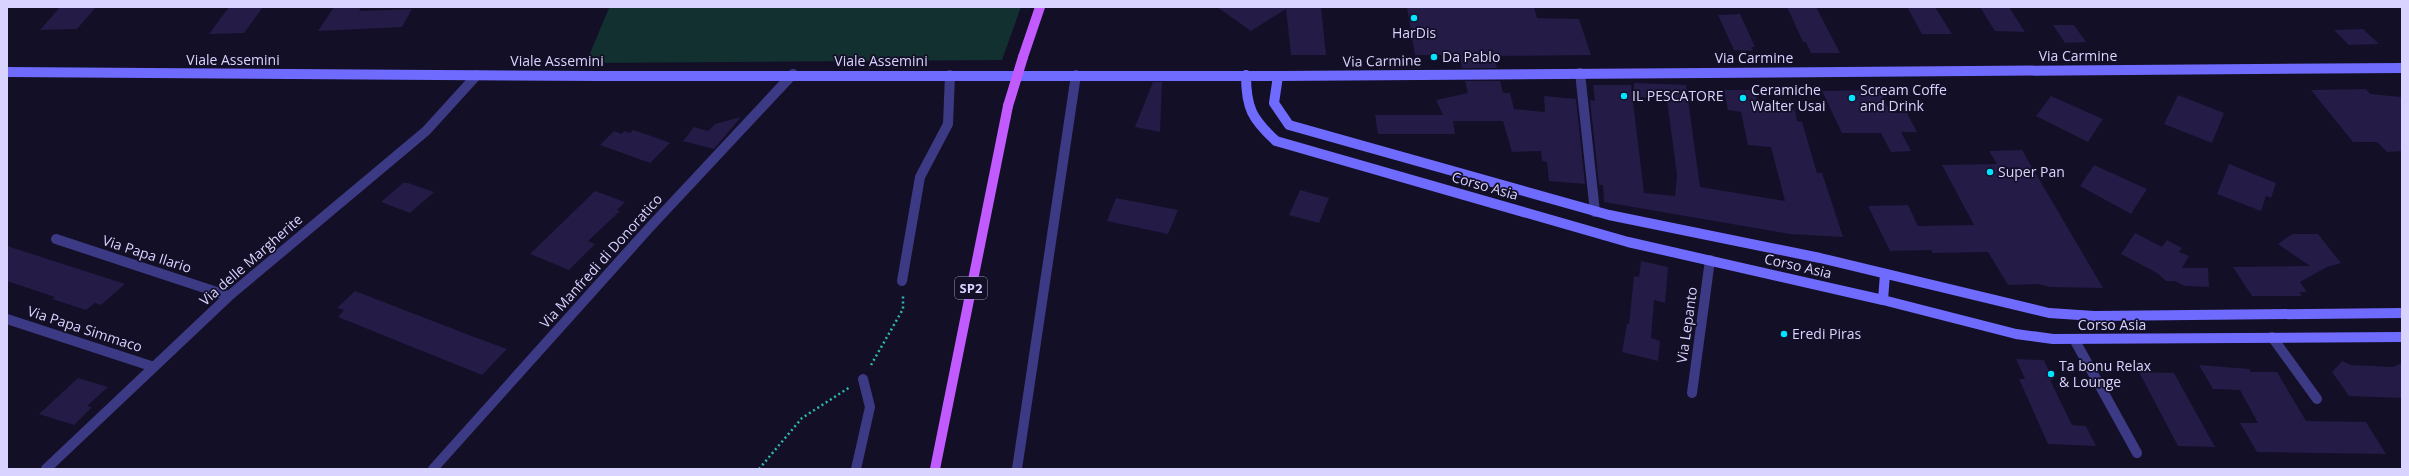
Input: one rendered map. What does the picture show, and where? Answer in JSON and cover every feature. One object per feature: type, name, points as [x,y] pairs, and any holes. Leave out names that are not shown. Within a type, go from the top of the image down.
[{"type":"main road","name":"SP2","points":[[935,469],[1008,106],[1040,7]]},
{"type":"main road","name":"Via Carmine","points":[[1106,76],[2402,68]]},
{"type":"main road","name":"Viale Assemini","points":[[7,72],[477,75],[793,74],[1106,76]]},
{"type":"main road","name":"Corso Asia","points":[[1246,75],[1245,95],[1253,120],[1276,141],[1628,242],[1883,300],[2016,334],[2053,339],[2402,337]]},
{"type":"main road","name":"Corso Asia","points":[[1278,76],[1274,103],[1289,125],[1595,212],[1885,274],[2049,313],[2094,316],[2402,312]]},
{"type":"main road","points":[[1883,300],[1885,274]]},
{"type":"street","points":[[1580,73],[1595,212]]},
{"type":"street","name":"Via Manfredi di Donoratico","points":[[433,469],[650,227],[793,74]]},
{"type":"street","name":"Via delle Margherite","points":[[46,469],[229,296],[426,131],[477,75]]},
{"type":"street","points":[[902,281],[920,177],[948,124],[950,75]]},
{"type":"street","points":[[1017,469],[1076,76]]},
{"type":"street","name":"Via Papa Ilario","points":[[56,239],[229,296]]},
{"type":"street","name":"Via Lepanto","points":[[1692,392],[1710,260]]},
{"type":"street","name":"Via Papa Simmaco","points":[[7,319],[154,367]]},
{"type":"street","points":[[2272,337],[2316,399]]},
{"type":"street","points":[[2074,339],[2137,452]]},
{"type":"street","points":[[856,469],[870,407],[863,380]]},
{"type":"path","points":[[759,469],[802,418],[863,380],[903,309],[902,281]]},
{"type":"green space","points":[[1021,7],[1002,60],[586,63],[609,8]]},
{"type":"building","points":[[60,7],[96,7],[77,29],[40,30]]},
{"type":"building","points":[[229,7],[263,7],[244,33],[209,34]]},
{"type":"building","points":[[334,7],[361,7],[359,11],[412,9],[402,27],[318,31]]},
{"type":"building","points":[[1217,7],[1321,7],[1326,55],[1291,55],[1286,9],[1251,31]]},
{"type":"building","points":[[1407,7],[1534,7],[1537,18],[1579,19],[1591,55],[1494,56],[1497,68],[1462,68],[1459,55],[1415,55]]},
{"type":"building","points":[[1787,7],[1816,7],[1840,53],[1811,53],[1806,42],[1803,42]]},
{"type":"building","points":[[1907,7],[1935,7],[1952,34],[1922,34]]},
{"type":"building","points":[[1980,7],[2009,7],[2025,32],[1995,31]]},
{"type":"building","points":[[1740,14],[1755,47],[1751,47],[1753,51],[1734,50],[1718,15]]},
{"type":"building","points":[[2053,25],[2074,25],[2086,42],[2065,43]]},
{"type":"building","points":[[2363,29],[2379,44],[2349,45],[2334,30]]},
{"type":"building","points":[[1465,81],[1500,81],[1503,93],[1510,93],[1514,109],[1545,112],[1544,96],[1576,99],[1585,184],[1549,181],[1547,162],[1542,161],[1541,151],[1512,152],[1503,121],[1453,121],[1455,134],[1378,134],[1375,115],[1443,115],[1436,100],[1468,93]]},
{"type":"building","points":[[1153,82],[1162,82],[1160,132],[1135,127]]},
{"type":"building","points":[[1634,83],[1686,85],[1700,187],[1785,201],[1771,147],[1748,145],[1741,112],[1728,110],[1724,90],[1755,90],[1758,107],[1795,110],[1797,121],[1802,122],[1817,173],[1822,173],[1843,237],[1790,234],[1604,202],[1603,185],[1599,185],[1590,100],[1595,101],[1593,85],[1631,85],[1644,193],[1675,196],[1677,175],[1667,100],[1633,96]]},
{"type":"building","points":[[2366,89],[2370,94],[2402,97],[2402,151],[2387,152],[2377,142],[2353,142],[2311,90]]},
{"type":"building","points":[[1879,90],[1891,113],[1907,113],[1917,132],[1901,132],[1911,151],[1891,152],[1881,133],[1842,133],[1822,91]]},
{"type":"building","points":[[2178,95],[2224,113],[2212,143],[2164,124]]},
{"type":"building","points":[[2051,96],[2103,119],[2088,142],[2036,116]]},
{"type":"building","points":[[741,117],[714,149],[683,141],[694,127],[708,131],[715,124]]},
{"type":"building","points":[[633,130],[670,143],[650,163],[600,145],[614,131],[622,134],[624,131],[630,133]]},
{"type":"building","points":[[2022,150],[2103,288],[2049,287],[2039,284],[2008,285],[1988,252],[1933,253],[1931,250],[1890,251],[1868,206],[1908,205],[1918,226],[1974,225],[1942,165],[1997,164],[1989,151]]},
{"type":"building","points":[[2229,164],[2276,183],[2271,198],[2266,196],[2261,211],[2217,194]]},
{"type":"building","points":[[2094,165],[2147,189],[2131,214],[2080,186]]},
{"type":"building","points":[[403,183],[408,183],[434,192],[410,213],[381,202]]},
{"type":"building","points":[[1300,190],[1329,198],[1319,223],[1289,215]]},
{"type":"building","points":[[595,191],[625,202],[617,210],[620,211],[588,241],[595,244],[569,270],[530,254]]},
{"type":"building","points":[[1116,198],[1178,210],[1168,234],[1107,221]]},
{"type":"building","points":[[2135,233],[2162,247],[2167,240],[2182,248],[2179,252],[2189,256],[2182,268],[2208,268],[2209,287],[2184,286],[2175,281],[2166,281],[2157,273],[2121,254]]},
{"type":"building","points":[[2292,234],[2318,234],[2341,263],[2327,267],[2300,282],[2307,292],[2299,292],[2302,296],[2252,296],[2233,267],[2310,266],[2278,244]]},
{"type":"building","points":[[7,246],[125,284],[101,305],[95,303],[86,310],[52,299],[55,297],[7,281]]},
{"type":"building","points":[[1641,261],[1668,267],[1665,303],[1654,300],[1651,338],[1660,341],[1658,361],[1622,352],[1627,324],[1629,324],[1634,276],[1639,277]]},
{"type":"building","points":[[355,291],[507,349],[482,375],[338,317],[344,310],[337,308]]},
{"type":"building","points":[[2016,359],[2044,360],[2053,380],[2050,380],[2072,425],[2086,426],[2096,446],[2048,444],[2019,379],[2025,379]]},
{"type":"building","points":[[2342,361],[2351,365],[2393,367],[2402,363],[2402,398],[2349,396],[2332,372]]},
{"type":"building","points":[[2199,365],[2249,369],[2251,372],[2277,372],[2306,421],[2366,422],[2386,454],[2257,452],[2240,423],[2258,423],[2240,390],[2213,389]]},
{"type":"building","points":[[2139,372],[2174,373],[2215,447],[2178,446]]},
{"type":"building","points":[[78,378],[108,387],[87,406],[92,407],[74,425],[39,414]]},
{"type":"place","name":"HarDis","points":[[1414,18]]},
{"type":"place","name":"Da Pablo","points":[[1434,57]]},
{"type":"place","name":"IL PESCATORE","points":[[1624,96]]},
{"type":"place","name":"Ceramiche Walter Usai","points":[[1743,98]]},
{"type":"place","name":"Scream Coffe and Drink","points":[[1852,98]]},
{"type":"place","name":"Super Pan","points":[[1990,172]]},
{"type":"place","name":"Eredi Piras","points":[[1784,334]]},
{"type":"place","name":"Ta bonu Relax & Lounge","points":[[2051,374]]}]
